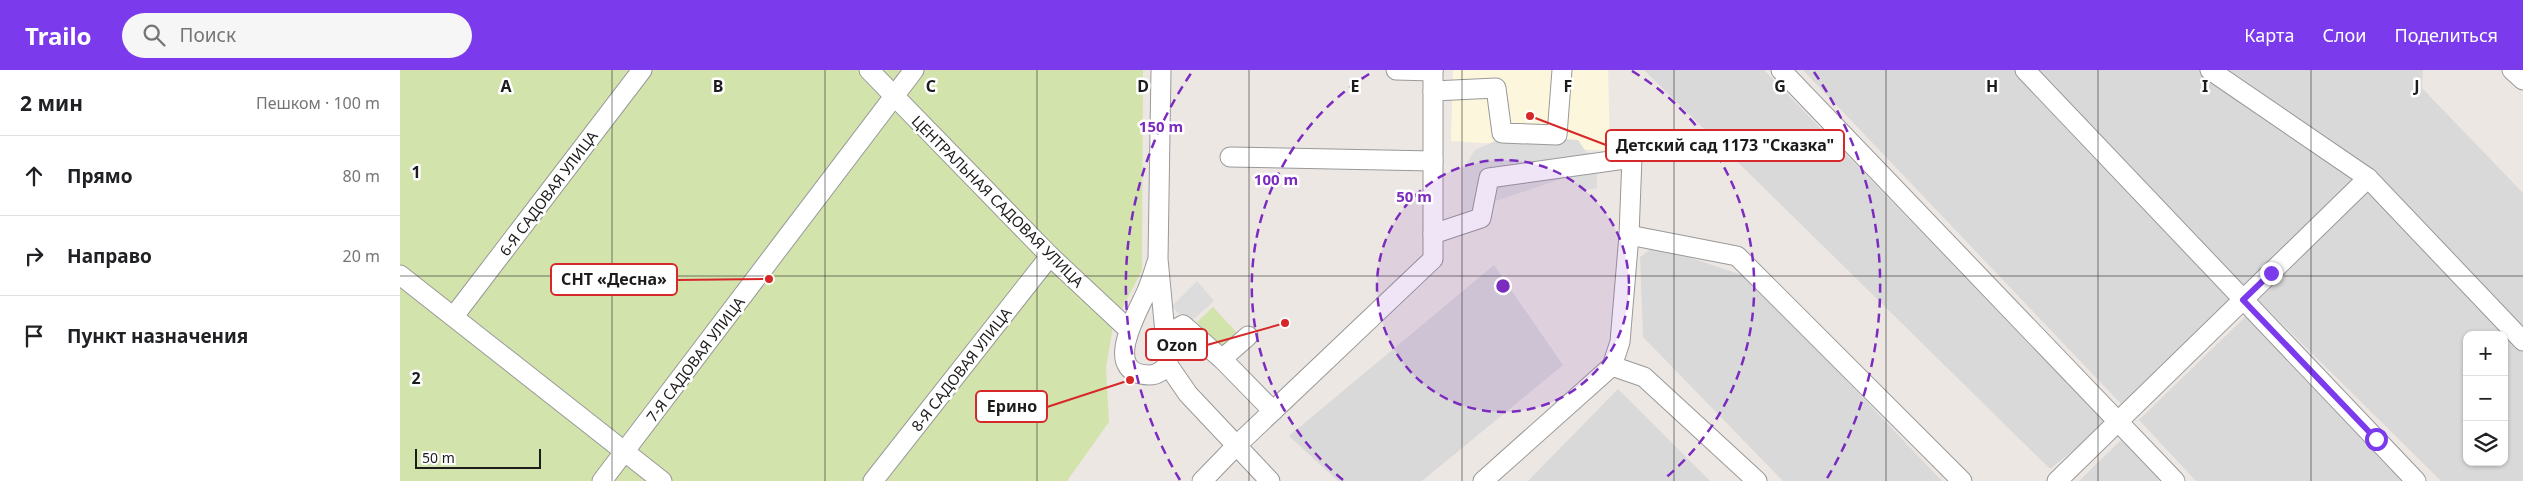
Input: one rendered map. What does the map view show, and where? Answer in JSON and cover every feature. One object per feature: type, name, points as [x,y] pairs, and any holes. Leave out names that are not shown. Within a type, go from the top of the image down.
[{"type":"street","name":"6-Я САДОВАЯ УЛИЦА","points":[[454,316],[642,70]]},
{"type":"street","name":"ЦЕНТРАЛЬНАЯ САДОВАЯ УЛИЦА","points":[[869,70],[1050,256],[1129,330]]},
{"type":"street","name":"7-Я САДОВАЯ УЛИЦА","points":[[602,481],[914,70]]},
{"type":"street","points":[[1161,70],[1158,259],[1168,364],[1188,394],[1270,481]]},
{"type":"street","points":[[1202,481],[1236,446],[1433,258],[1433,71],[1396,70]]},
{"type":"street","points":[[1433,91],[1496,88],[1502,133],[1557,135],[1562,70]]},
{"type":"street","points":[[1781,70],[2174,481]]},
{"type":"street","points":[[2025,70],[2416,481]]},
{"type":"street","points":[[2210,70],[2368,178],[2523,341]]},
{"type":"street","points":[[2512,70],[2523,80]]},
{"type":"street","points":[[1230,157],[1433,161]]},
{"type":"street","points":[[1433,234],[1480,218],[1489,178],[1632,158],[1629,235],[1620,342],[1612,366],[1483,481]]},
{"type":"street","points":[[2057,481],[2368,178]]},
{"type":"street","points":[[1629,235],[1737,256],[1962,481]]},
{"type":"street","name":"8-Я САДОВАЯ УЛИЦА","points":[[873,481],[1050,256]]},
{"type":"street","points":[[1158,259],[1151,282],[1129,330],[1124,349],[1127,363],[1132,368],[1150,375],[1157,374],[1168,364]]},
{"type":"street","points":[[400,275],[662,481]]},
{"type":"street","points":[[1165,335],[1183,325],[1222,360],[1273,411]]},
{"type":"street","points":[[1222,360],[1248,336]]},
{"type":"street","points":[[1612,366],[1644,377],[1757,481]]},
{"type":"shaded area","points":[[1453,70],[1608,70],[1610,151],[1451,141]]},
{"type":"shaded area","points":[[1644,70],[1764,70],[2107,423],[2050,469]]},
{"type":"shaded area","points":[[1803,70],[2014,70],[2236,302],[2124,407]]},
{"type":"shaded area","points":[[2038,70],[2423,70],[2422,88],[2523,193],[2523,481],[2441,481],[2256,298]]},
{"type":"shaded area","points":[[1515,136],[1578,140],[1586,152],[1597,154],[1597,188],[1581,191],[1570,176],[1463,212],[1463,169],[1475,150],[1495,141]]},
{"type":"shaded area","points":[[1655,246],[1748,277],[1942,481],[1783,481],[1643,337],[1640,257]]},
{"type":"shaded area","points":[[1494,265],[1563,365],[1422,481],[1338,481],[1289,436]]},
{"type":"shaded area","points":[[1197,281],[1214,301],[1188,324],[1172,306]]},
{"type":"shaded area","points":[[2247,315],[2413,481],[2196,481],[2139,420]]},
{"type":"shaded area","points":[[1618,389],[1710,481],[1528,481]]},
{"type":"shaded area","points":[[2123,438],[2164,481],[2079,481]]},
{"type":"green space","points":[[400,70],[1143,70],[1142,270],[1113,327],[1106,367],[1109,422],[1067,481],[400,481]]},
{"type":"green space","points":[[1213,307],[1240,336],[1224,351],[1197,322]]},
{"type":"place","name":"Детский сад 1173 \"Сказка\"","points":[[1530,116]]},
{"type":"place","name":"СНТ «Десна»","points":[[769,279]]},
{"type":"place","name":"Ozon","points":[[1285,323]]},
{"type":"place","name":"Ерино","points":[[1130,380]]},
{"type":"route","points":[[2271,273],[2243,300],[2376,439]]}]
